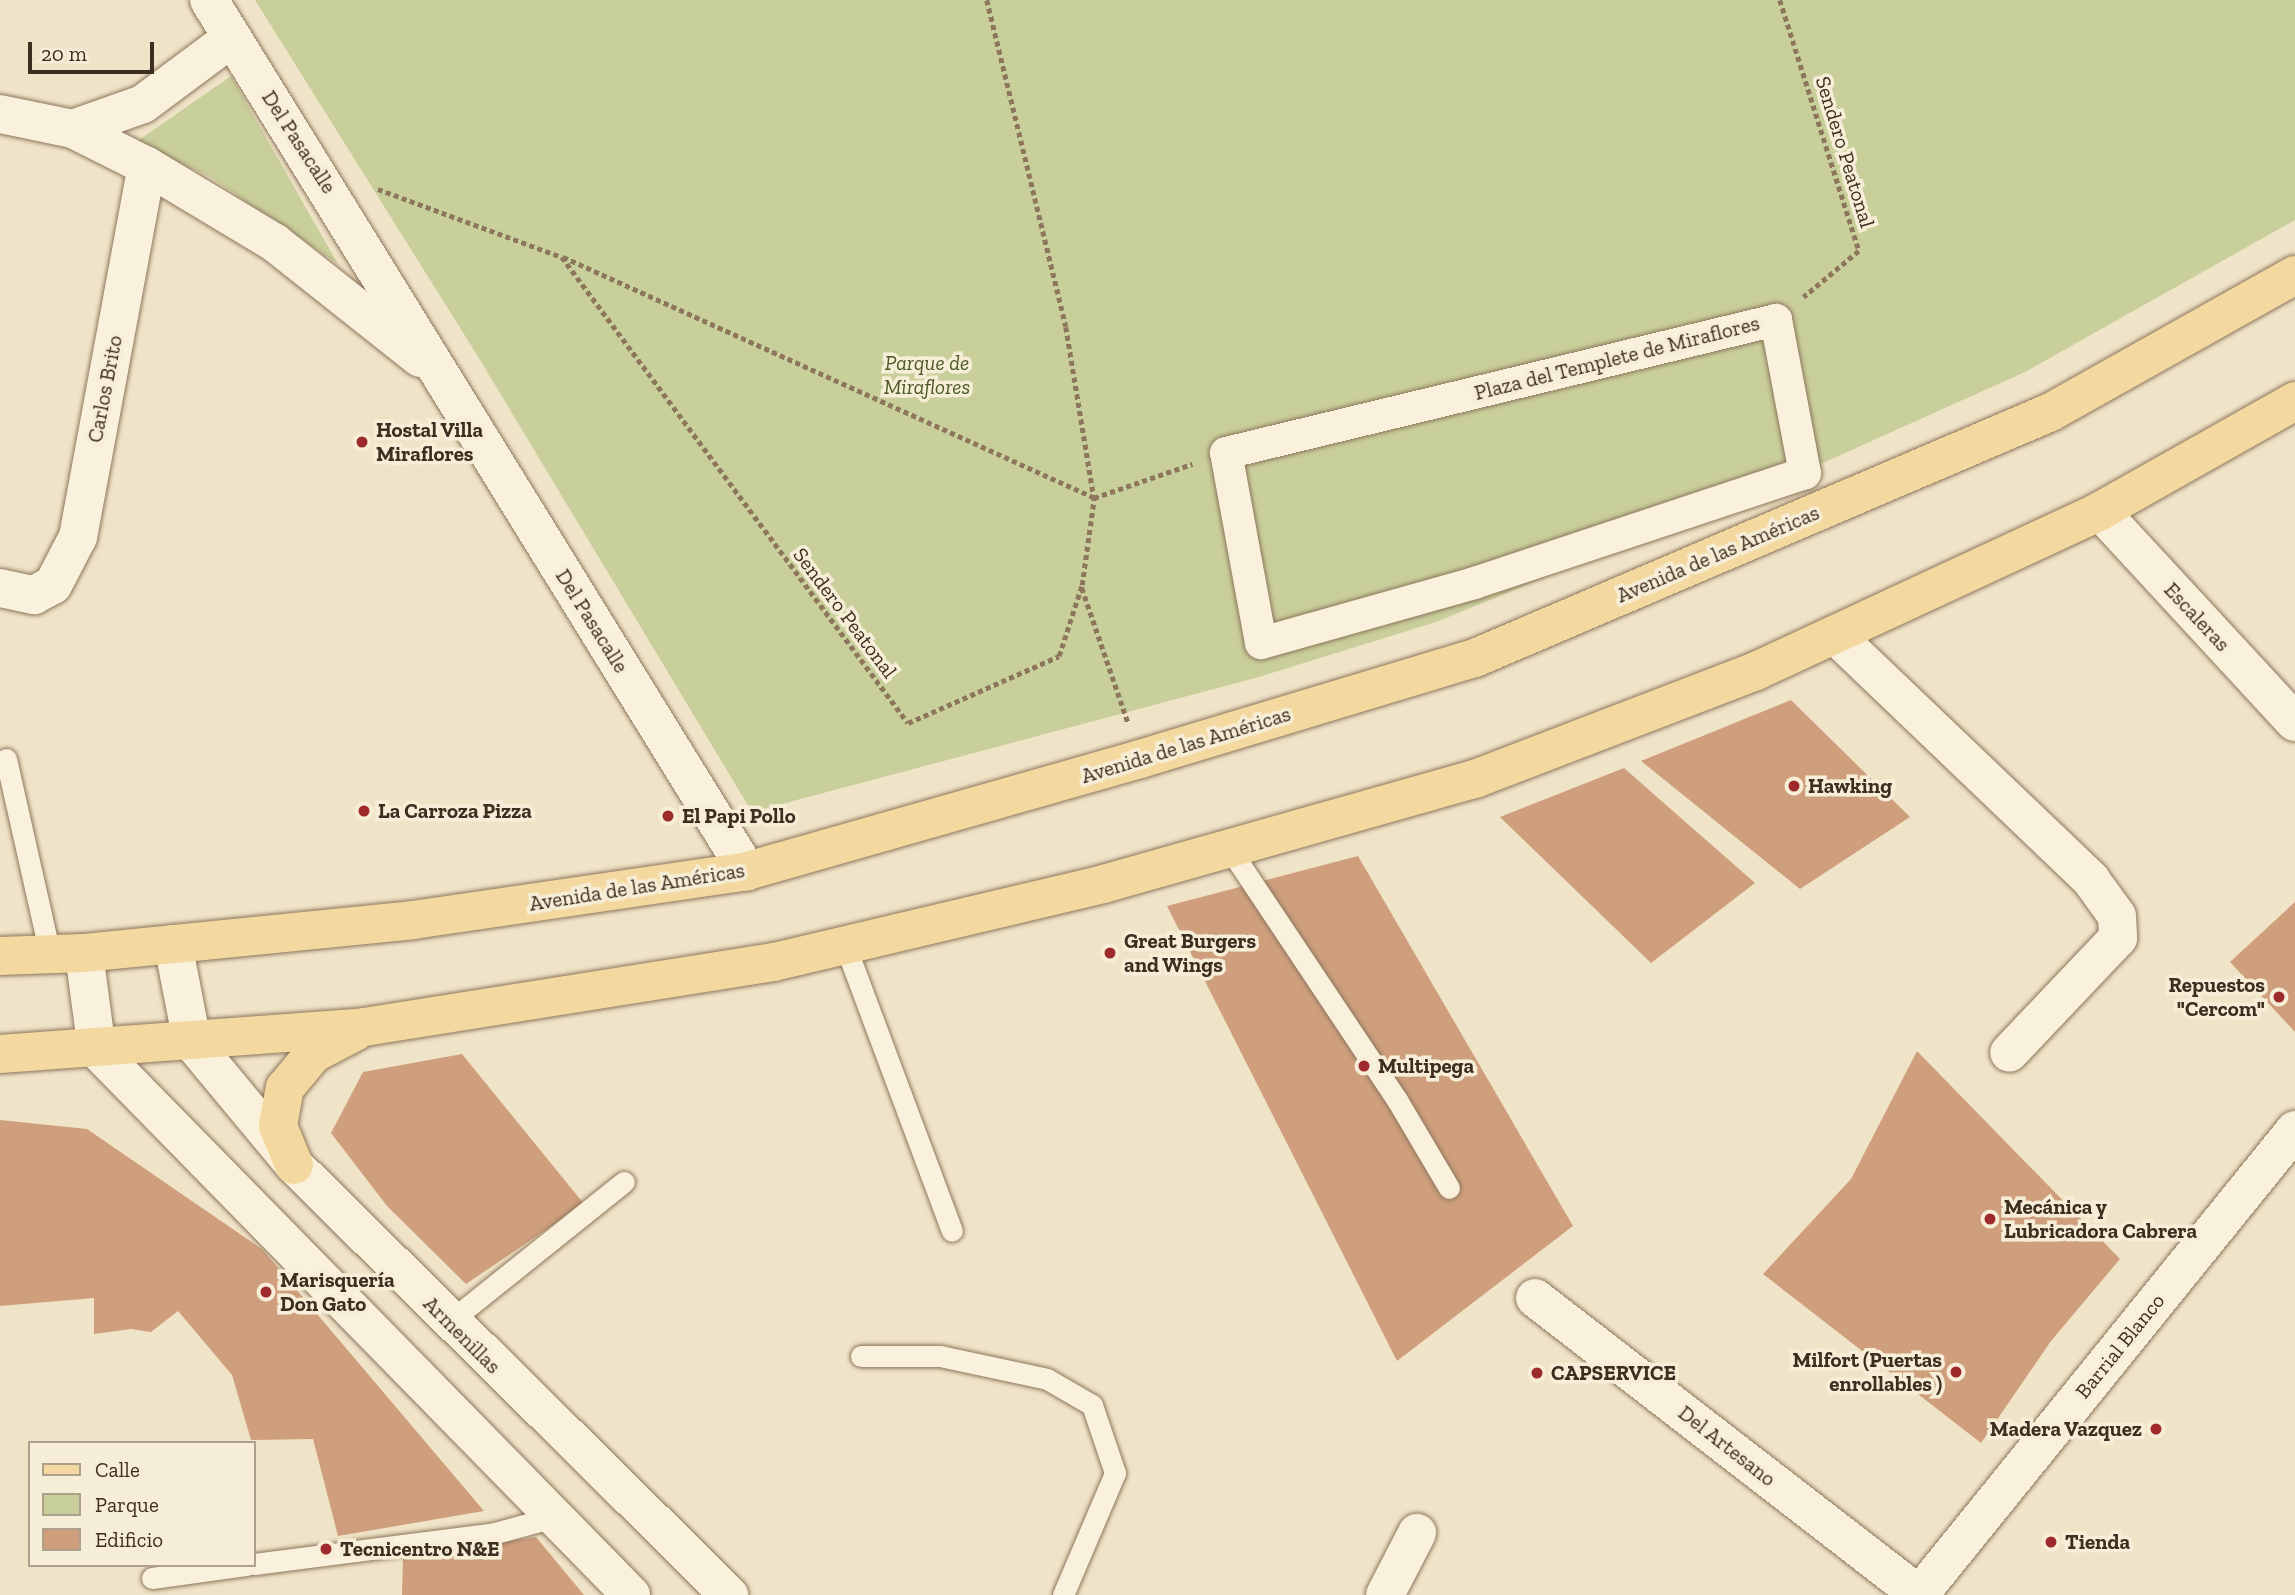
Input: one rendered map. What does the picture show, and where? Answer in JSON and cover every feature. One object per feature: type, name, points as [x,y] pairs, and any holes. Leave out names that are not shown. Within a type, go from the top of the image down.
[{"type":"main road","name":"Avenida de las Américas","points":[[0,956],[173,944],[413,920],[747,871],[1140,759],[1475,659],[2051,412],[2295,275]]},
{"type":"main road","points":[[0,1054],[97,1050],[364,1027],[774,962],[1229,848],[1475,779],[1756,671],[1835,635],[2100,511],[2295,401]]},
{"type":"main road","points":[[294,1166],[278,1126],[285,1088],[313,1054],[364,1027]]},
{"type":"street","name":"Del Pasacalle","points":[[209,0],[345,214],[436,371],[747,871]]},
{"type":"street","points":[[74,129],[143,104],[232,37]]},
{"type":"street","name":"Del Pasacalle","points":[[0,114],[74,129],[147,166],[275,243],[436,371]]},
{"type":"street","name":"Carlos Brito","points":[[17,592],[52,586],[78,537],[147,166]]},
{"type":"street","name":"Plaza del Templete de Miraflores","points":[[1776,320],[1805,473],[1475,583],[1261,643],[1226,453],[1776,320]]},
{"type":"street","name":"Escaleras","points":[[2100,511],[2295,722]]},
{"type":"street","points":[[1835,635],[2091,880],[2117,916],[2118,938],[2010,1054]]},
{"type":"street","name":"Armenillas","points":[[173,944],[192,1042],[294,1166],[449,1322],[729,1595]]},
{"type":"street","points":[[67,953],[97,1050],[631,1595]]},
{"type":"street","name":"Barrial Blanco","points":[[1919,1595],[2295,1130]]},
{"type":"street","name":"Del Artesano","points":[[1535,1297],[1919,1595]]},
{"type":"street","points":[[1385,1595],[1417,1533]]},
{"type":"lane","points":[[6,759],[67,953]]},
{"type":"lane","points":[[1229,848],[1397,1100],[1449,1188]]},
{"type":"lane","points":[[845,945],[952,1231]]},
{"type":"lane","points":[[449,1322],[624,1182]]},
{"type":"lane","points":[[861,1356],[940,1356],[1047,1379],[1092,1405],[1115,1474],[1063,1595]]},
{"type":"lane","points":[[256,1564],[495,1533],[554,1517]]},
{"type":"lane","points":[[152,1578],[232,1567]]},
{"type":"path","name":"Sendero Peatonal","points":[[562,257],[908,723],[1059,656],[1082,586],[1094,498],[1066,327],[987,0]]},
{"type":"path","name":"Sendero Peatonal","points":[[1776,320],[1859,251],[1780,0]]},
{"type":"path","points":[[380,193],[562,257],[1094,498],[1226,453]]},
{"type":"path","points":[[1082,586],[1140,759]]},
{"type":"green space","name":"Parque de Miraflores","points":[[255,0],[2295,0],[2295,220],[2025,372],[1805,471],[1436,622],[1259,677],[752,812],[477,355]]},
{"type":"green space","points":[[231,76],[338,264],[210,177],[136,142]]},
{"type":"building","points":[[1791,700],[1910,817],[1800,889],[1641,761]]},
{"type":"building","points":[[1624,768],[1755,883],[1651,963],[1500,817]]},
{"type":"building","name":"Multipega","points":[[1358,856],[1573,1226],[1397,1361],[1167,906]]},
{"type":"building","name":"Repuestos \"Cercom\"","points":[[2295,902],[2295,1032],[2230,962]]},
{"type":"building","points":[[1917,1051],[2120,1259],[2051,1341],[1981,1443],[1763,1274],[1851,1179]]},
{"type":"building","points":[[462,1054],[584,1204],[466,1284],[387,1206],[331,1133],[363,1072]]},
{"type":"building","points":[[0,1120],[87,1129],[262,1249],[484,1511],[338,1536],[313,1439],[251,1440],[232,1375],[178,1311],[151,1332],[131,1329],[94,1334],[94,1298],[0,1306]]},
{"type":"building","points":[[536,1537],[584,1595],[402,1595],[403,1557]]},
{"type":"place","name":"Hostal Villa Miraflores","points":[[362,442]]},
{"type":"place","name":"Hawking","points":[[1794,786]]},
{"type":"place","name":"La Carroza Pizza","points":[[364,811]]},
{"type":"place","name":"El Papi Pollo","points":[[668,816]]},
{"type":"place","name":"Great Burgers and Wings","points":[[1110,953]]},
{"type":"place","name":"Repuestos \"Cercom\"","points":[[2279,997]]},
{"type":"place","name":"Multipega","points":[[1364,1066]]},
{"type":"place","name":"Mecánica y Lubricadora Cabrera","points":[[1990,1219]]},
{"type":"place","name":"Marisquería Don Gato","points":[[266,1292]]},
{"type":"place","name":"Milfort (Puertas enrollables )","points":[[1956,1372]]},
{"type":"place","name":"CAPSERVICE","points":[[1537,1373]]},
{"type":"place","name":"Madera Vazquez","points":[[2156,1429]]},
{"type":"place","name":"Tienda","points":[[2051,1542]]},
{"type":"place","name":"Tecnicentro N&E","points":[[326,1549]]}]
